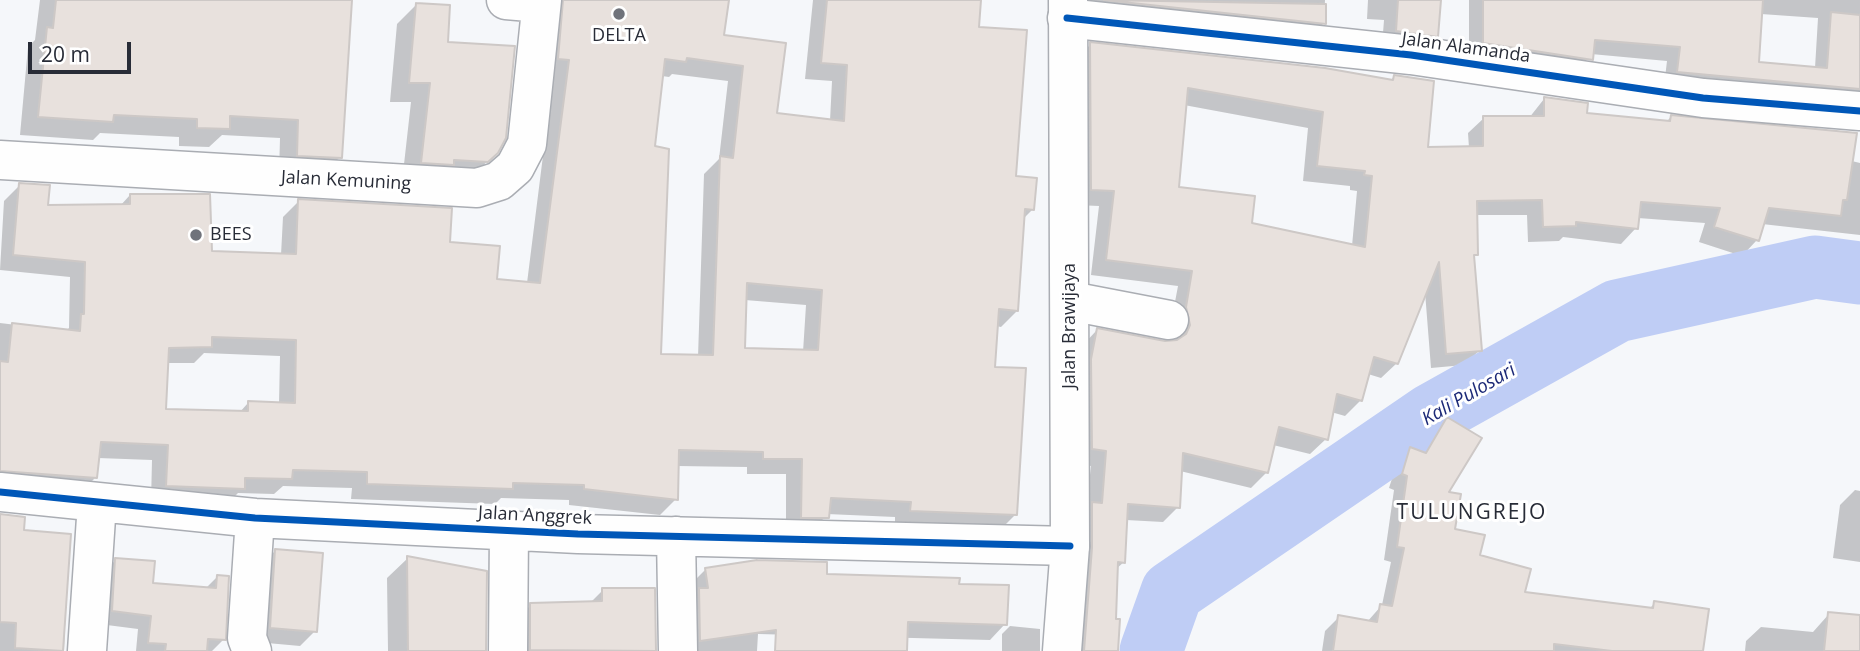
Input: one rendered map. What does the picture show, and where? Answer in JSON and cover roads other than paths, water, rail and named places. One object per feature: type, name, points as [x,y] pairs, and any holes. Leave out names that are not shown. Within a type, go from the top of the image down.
[{"type":"street","name":"Jalan Kemuning","points":[[0,160],[477,188],[499,181],[515,167],[527,144],[530,1]]},
{"type":"street","name":"Jalan Alamanda","points":[[1067,9],[1411,55],[1703,98],[1860,111]]},
{"type":"street","name":"Jalan Brawijaya","points":[[1062,651],[1070,546],[1067,9]]},
{"type":"street","points":[[1070,301],[1169,320]]},
{"type":"street","name":"Jalan Anggrek","points":[[0,492],[255,519],[676,536],[1070,546]]},
{"type":"street","points":[[86,651],[97,503]]},
{"type":"street","points":[[252,651],[247,638],[255,519]]},
{"type":"street","points":[[508,651],[509,530]]},
{"type":"street","points":[[676,536],[678,651]]},
{"type":"waterway","name":"Kali Pulosari","points":[[1151,651],[1172,592],[1431,415],[1617,311],[1815,267],[1860,273]]},
{"type":"place","name":"DELTA","points":[[619,14]]},
{"type":"place","name":"BEES","points":[[196,235]]},
{"type":"district","name":"TULUNGREJO","points":[[1472,513]]}]
